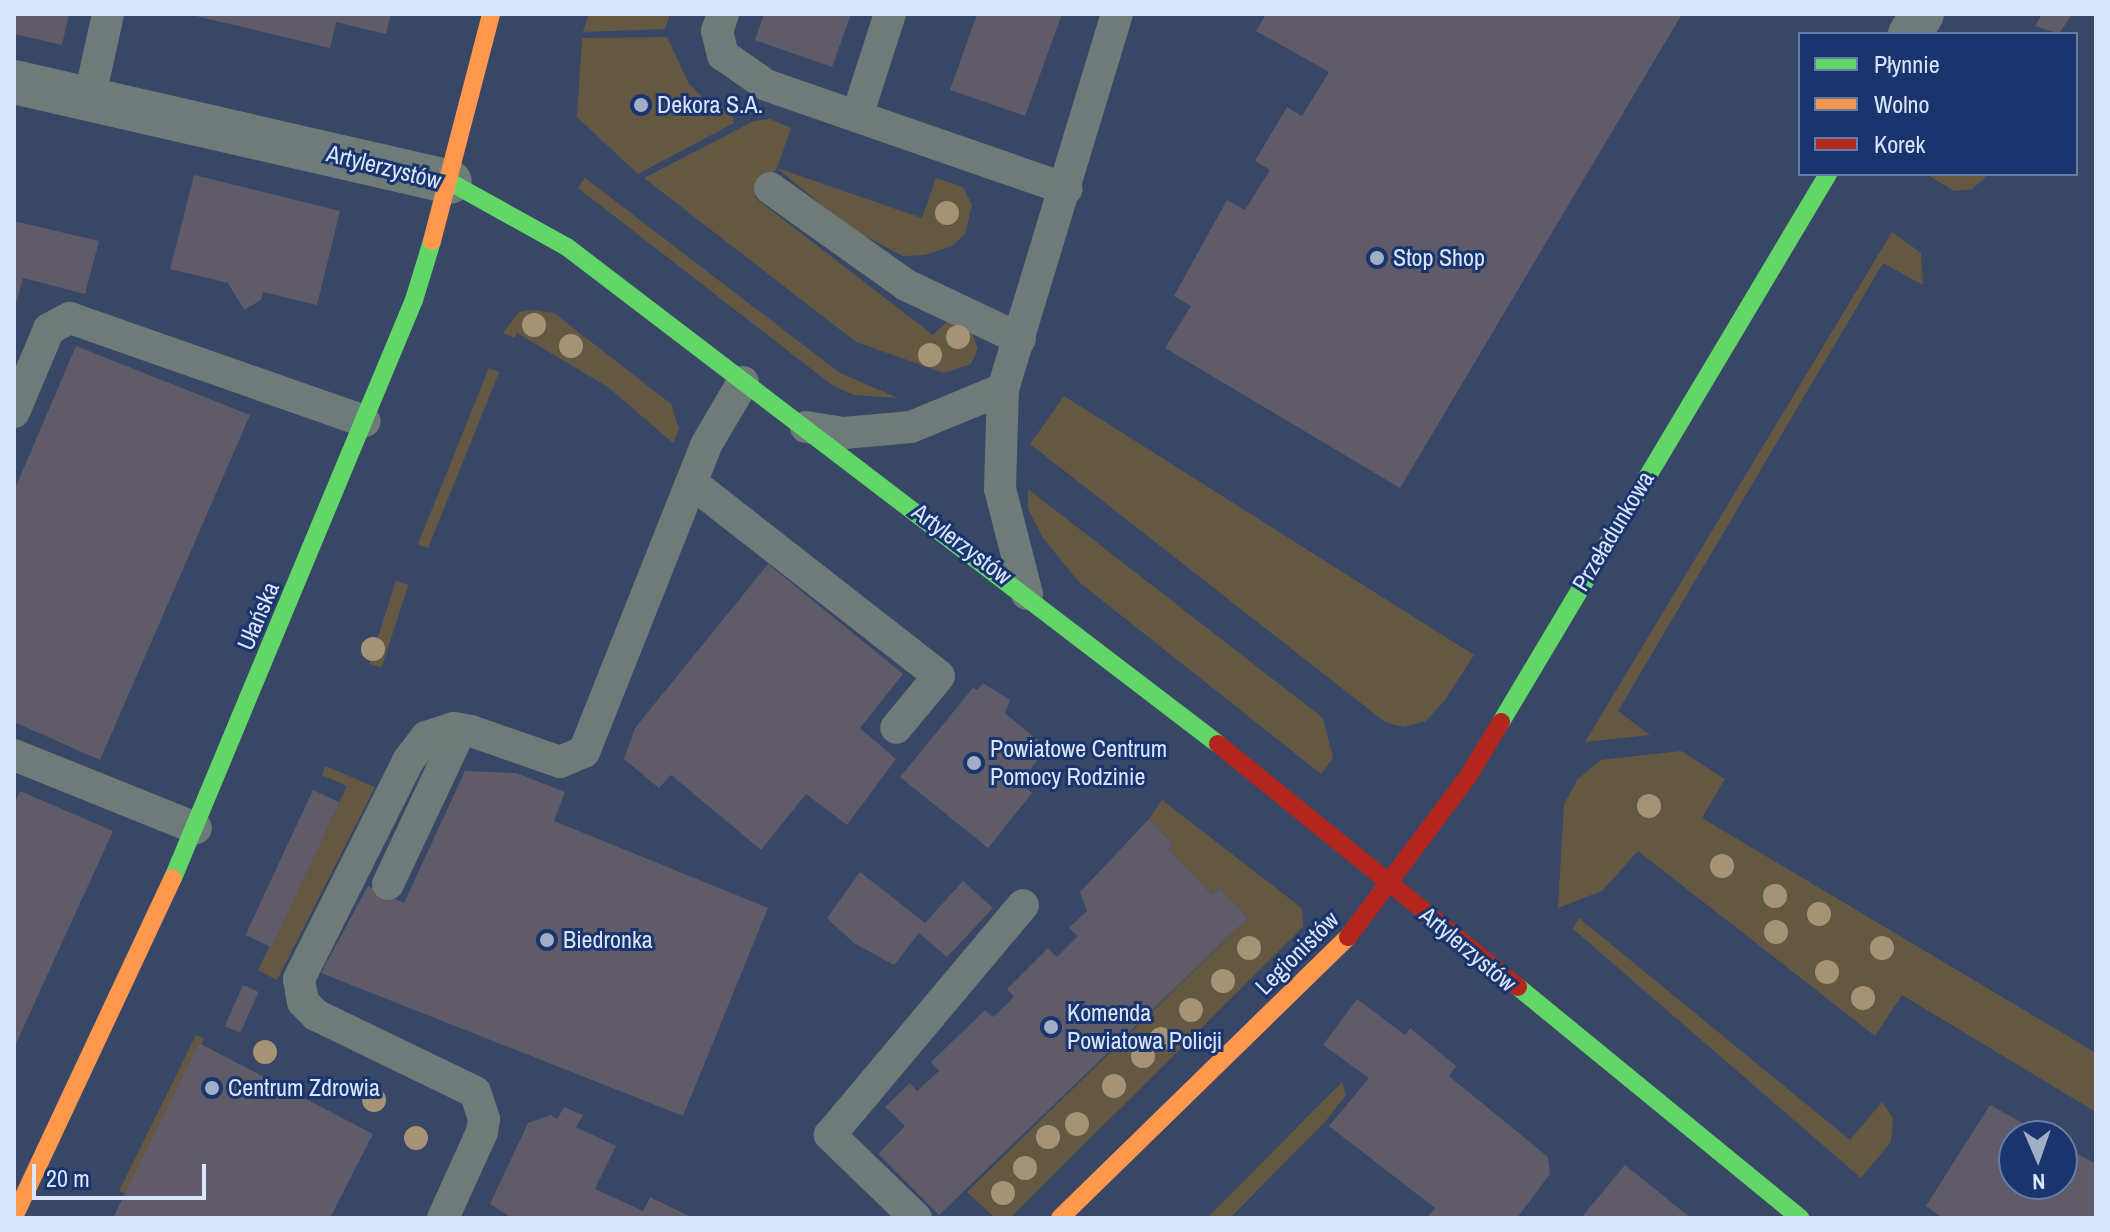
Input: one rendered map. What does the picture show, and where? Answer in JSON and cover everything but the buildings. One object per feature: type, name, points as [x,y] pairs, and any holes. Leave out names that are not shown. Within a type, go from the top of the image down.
[{"type":"street","name":"Ułańska","points":[[14,1217],[196,828],[414,300],[450,182],[491,14]]},
{"type":"street","points":[[1911,32],[1922,14]]},
{"type":"street","name":"Artylerzystów","points":[[14,82],[450,182],[567,247],[1027,594],[1389,882],[1800,1218]]},
{"type":"street","name":"Przeładunkowa","points":[[1389,882],[1469,775],[1827,176]]},
{"type":"street","name":"Legionistów","points":[[1060,1218],[1333,954],[1389,882]]},
{"type":"lane","points":[[89,100],[108,14]]},
{"type":"lane","points":[[723,14],[717,41],[730,64],[766,85],[1066,189]]},
{"type":"lane","points":[[857,116],[890,14]]},
{"type":"lane","points":[[1027,594],[1000,489],[1003,389],[1117,14]]},
{"type":"lane","points":[[770,188],[906,285],[1020,339]]},
{"type":"lane","points":[[14,412],[49,329],[70,318],[84,318],[364,421]]},
{"type":"lane","points":[[443,1218],[482,1132],[484,1119],[475,1092],[328,1022],[303,1002],[298,986],[417,745],[432,734],[461,729],[550,761],[578,759],[590,743],[706,445],[743,382]]},
{"type":"lane","points":[[805,427],[844,433],[911,427],[1003,389]]},
{"type":"lane","points":[[692,483],[939,676],[896,728]]},
{"type":"lane","points":[[388,884],[461,729]]},
{"type":"lane","points":[[14,755],[196,828]]},
{"type":"lane","points":[[916,1218],[830,1135],[1023,905]]},
{"type":"shaded area","points":[[589,14],[670,14],[665,29],[583,32]]},
{"type":"shaded area","points":[[667,37],[689,84],[704,99],[732,111],[734,123],[638,174],[577,117],[582,38]]},
{"type":"shaded area","points":[[770,119],[791,128],[777,168],[754,197],[933,335],[948,321],[969,326],[978,348],[971,364],[944,373],[856,342],[644,178],[754,121]]},
{"type":"shaded area","points":[[777,168],[922,218],[936,178],[963,187],[972,205],[965,234],[952,246],[925,255],[903,256],[850,228]]},
{"type":"shaded area","points":[[1929,176],[1986,177],[1972,189],[1954,191]]},
{"type":"shaded area","points":[[585,178],[840,373],[898,398],[854,395],[832,385],[578,188]]},
{"type":"shaded area","points":[[1892,232],[1921,253],[1923,285],[1883,263],[1618,711],[1650,735],[1585,742]]},
{"type":"shaded area","points":[[519,312],[554,313],[671,404],[679,429],[673,443],[608,387],[517,333],[514,338],[503,333]]},
{"type":"shaded area","points":[[489,368],[499,372],[428,548],[418,544]]},
{"type":"shaded area","points":[[1064,396],[1474,655],[1445,700],[1426,721],[1403,727],[1385,722],[1030,444]]},
{"type":"shaded area","points":[[1028,489],[1323,718],[1333,758],[1321,774],[1079,582],[1043,538],[1028,509]]},
{"type":"shaded area","points":[[396,581],[408,585],[381,668],[369,664]]},
{"type":"shaded area","points":[[1681,751],[1725,779],[1702,818],[2096,1053],[2096,1112],[1902,995],[1875,1036],[1638,851],[1602,891],[1558,908],[1564,804],[1578,779],[1601,760]]},
{"type":"shaded area","points":[[325,766],[375,787],[277,980],[258,970],[347,786],[322,775]]},
{"type":"shaded area","points":[[1162,800],[1302,909],[1303,927],[1010,1218],[995,1218],[967,1192],[1248,918],[1219,888],[1212,895],[1168,849],[1173,844],[1149,819]]},
{"type":"shaded area","points":[[1579,918],[1850,1140],[1882,1102],[1893,1118],[1891,1142],[1861,1178],[1573,929]]},
{"type":"shaded area","points":[[196,1035],[204,1039],[125,1194],[119,1191]]},
{"type":"shaded area","points":[[1342,1082],[1346,1095],[1325,1122],[1230,1218],[1207,1218]]},
{"type":"traffic: fast","points":[[1501,722],[1827,176]]},
{"type":"traffic: fast","points":[[450,182],[567,247],[1218,744]]},
{"type":"traffic: fast","points":[[173,878],[414,300],[432,241]]},
{"type":"traffic: fast","points":[[1518,987],[1800,1218]]},
{"type":"traffic: slow","points":[[432,241],[491,14]]},
{"type":"traffic: slow","points":[[14,1217],[173,878]]},
{"type":"traffic: slow","points":[[1060,1218],[1348,937]]},
{"type":"traffic: jam","points":[[1348,937],[1469,775],[1501,722]]},
{"type":"traffic: jam","points":[[1218,744],[1518,987]]},
{"type":"place","name":"Dekora S.A.","points":[[641,105]]},
{"type":"place","name":"Stop Shop","points":[[1377,258]]},
{"type":"place","name":"Powiatowe Centrum Pomocy Rodzinie","points":[[974,763]]},
{"type":"place","name":"Biedronka","points":[[547,940]]},
{"type":"place","name":"Komenda Powiatowa Policji","points":[[1051,1027]]},
{"type":"place","name":"Centrum Zdrowia","points":[[212,1088]]}]
